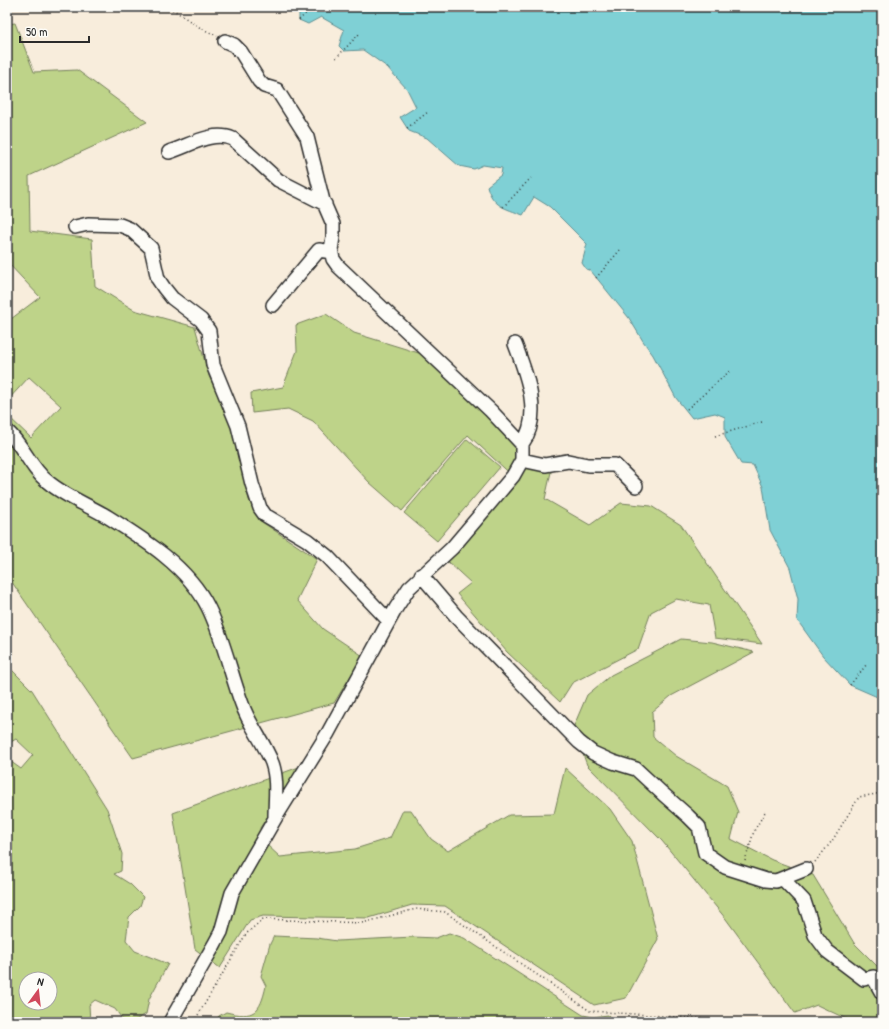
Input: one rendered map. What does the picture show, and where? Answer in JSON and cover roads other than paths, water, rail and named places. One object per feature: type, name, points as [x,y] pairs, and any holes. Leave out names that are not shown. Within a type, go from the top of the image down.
[{"type":"street","points":[[225,41],[234,45],[241,52],[258,81],[264,86],[277,90],[307,137],[311,158],[324,204],[333,224],[332,252],[333,259],[338,266],[491,411],[522,444]]},
{"type":"street","points":[[169,152],[212,136],[226,136],[233,139],[278,180],[324,204]]},
{"type":"street","points":[[76,227],[88,224],[120,225],[130,229],[150,248],[158,279],[172,298],[201,320],[209,331],[213,366],[238,426],[252,484],[260,508],[268,518],[307,540],[327,556],[389,621]]},
{"type":"street","points":[[272,304],[319,250],[332,252]]},
{"type":"street","points":[[170,1022],[221,932],[232,893],[275,819],[328,733],[389,621],[409,588],[421,575],[452,548],[478,519],[513,476],[522,460],[522,444],[531,425],[532,410],[527,381],[515,344]]},
{"type":"street","points":[[7,431],[20,446],[36,473],[56,489],[108,517],[168,559],[199,591],[211,613],[242,706],[272,763],[276,791],[275,819]]},
{"type":"street","points":[[522,460],[544,465],[568,461],[588,465],[615,465],[636,486]]},
{"type":"street","points":[[421,575],[456,616],[579,742],[593,753],[613,762],[636,769],[688,816],[699,827],[705,853],[725,867],[766,880],[776,881],[806,869]]},
{"type":"street","points":[[783,879],[804,901],[815,935],[827,951],[864,979],[873,977],[882,993]]},
{"type":"water","points":[[299,7],[882,7],[882,699],[850,685],[823,656],[797,620],[798,599],[790,568],[770,530],[763,487],[753,465],[741,464],[725,437],[725,417],[715,413],[692,418],[676,398],[653,355],[629,318],[591,271],[586,269],[582,263],[587,244],[550,207],[534,197],[523,215],[496,203],[487,186],[501,175],[502,168],[483,165],[474,169],[459,166],[427,138],[409,131],[400,117],[416,107],[407,89],[387,67],[363,50],[344,51],[339,46],[344,30],[321,17],[308,24],[299,20]]}]
